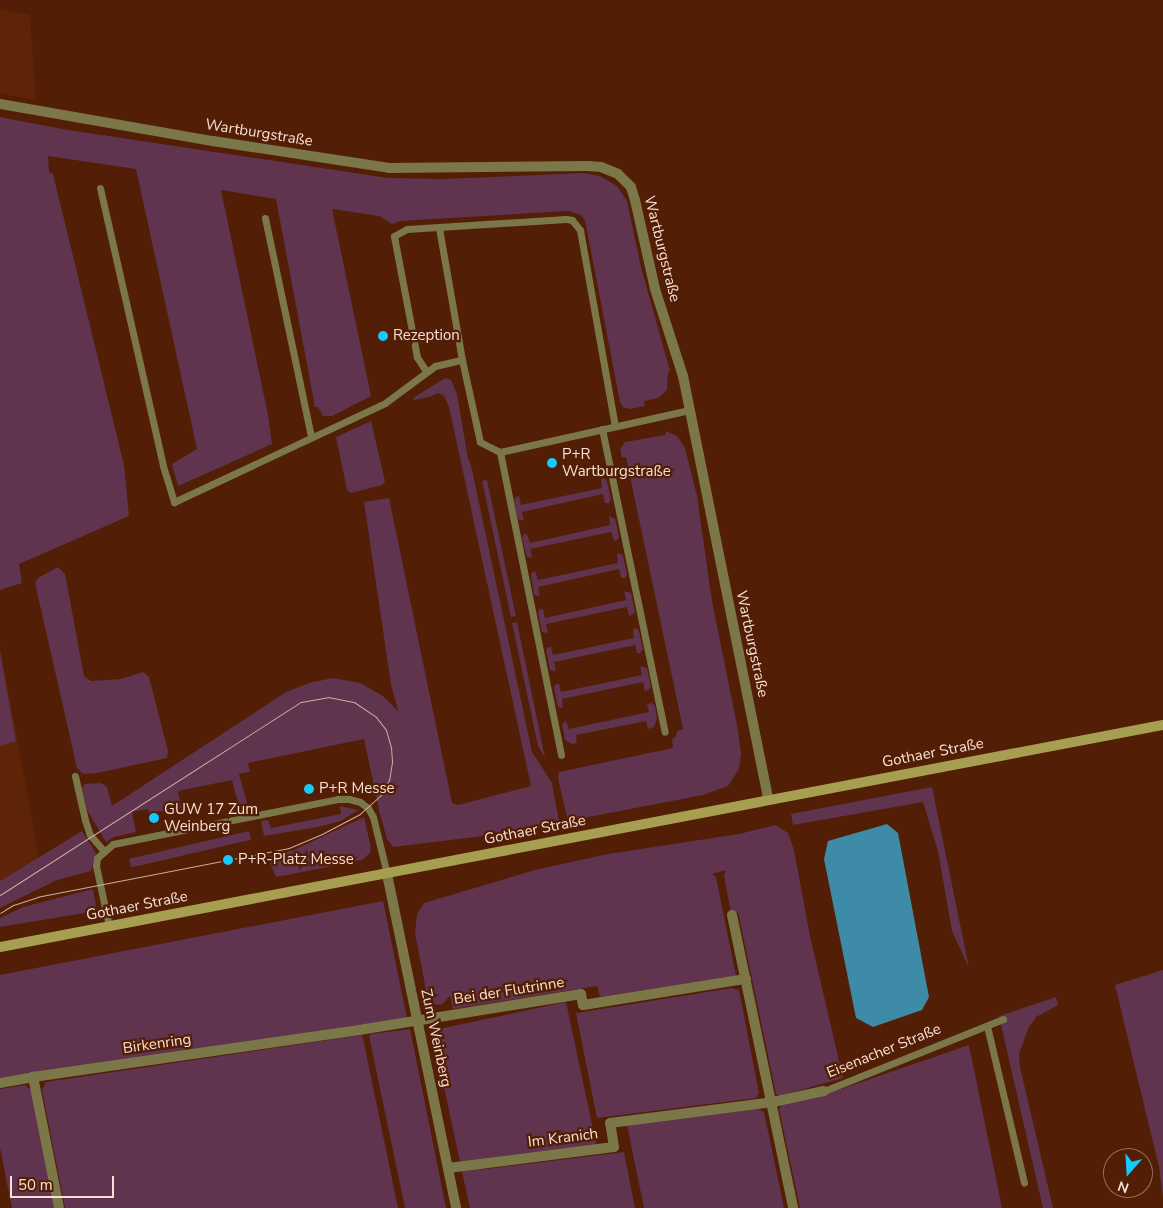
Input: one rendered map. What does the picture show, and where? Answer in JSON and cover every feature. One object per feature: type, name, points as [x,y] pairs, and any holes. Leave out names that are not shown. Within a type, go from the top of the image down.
[{"type":"main road","name":"Gothaer Straße","points":[[0,947],[1163,725]]},
{"type":"street","name":"Wartburgstraße","points":[[0,104],[222,143],[389,168],[588,166],[601,167],[618,174],[631,187],[655,289],[682,376],[768,799]]},
{"type":"street","name":"Zum Weinberg","points":[[387,874],[456,1208]]},
{"type":"street","points":[[732,915],[773,1102],[793,1208]]},
{"type":"street","name":"Bei der Flutrinne","points":[[417,1020],[581,994],[583,1005],[746,979]]},
{"type":"street","name":"Birkenring","points":[[0,1082],[417,1020]]},
{"type":"street","points":[[33,1077],[59,1208]]},
{"type":"street","name":"Eisenacher Straße","points":[[773,1102],[824,1091]]},
{"type":"street","name":"Im Kranich","points":[[448,1168],[614,1147],[610,1123],[773,1102]]},
{"type":"lane","points":[[100,188],[163,466],[174,502],[385,403],[435,366],[462,360]]},
{"type":"lane","points":[[265,218],[311,437]]},
{"type":"lane","points":[[426,371],[417,357],[394,236],[406,229],[566,219],[577,224],[580,230],[615,426]]},
{"type":"lane","points":[[439,228],[462,360],[480,442],[500,452],[689,410]]},
{"type":"lane","points":[[602,429],[665,732]]},
{"type":"lane","points":[[500,452],[562,755]]},
{"type":"lane","points":[[75,776],[88,828],[96,844],[104,851]]},
{"type":"lane","points":[[109,926],[96,866],[97,858],[113,844],[338,799],[349,798],[360,802],[368,808],[373,818],[387,874]]},
{"type":"lane","name":"Eisenacher Straße","points":[[824,1091],[1003,1019]]},
{"type":"lane","points":[[987,1026],[1024,1183]]},
{"type":"shaded area","points":[[0,9],[30,15],[36,101],[0,93]]},
{"type":"shaded area","points":[[0,117],[62,129],[388,178],[443,179],[583,173],[600,176],[617,186],[627,201],[641,267],[670,371],[668,372],[667,390],[658,398],[644,401],[645,406],[630,409],[623,407],[620,402],[585,220],[581,215],[568,211],[400,221],[392,224],[379,216],[332,209],[371,396],[332,416],[323,416],[318,407],[315,407],[276,199],[221,190],[268,415],[272,444],[178,486],[172,464],[197,449],[136,169],[48,156],[49,172],[53,174],[124,465],[129,516],[19,564],[22,583],[0,590]]},
{"type":"shaded area","points":[[445,378],[451,380],[457,394],[468,459],[471,465],[532,752],[552,783],[559,821],[548,825],[483,836],[393,847],[387,839],[380,814],[364,739],[248,763],[250,772],[239,774],[249,810],[238,804],[232,780],[178,791],[181,808],[149,813],[148,809],[132,812],[136,832],[114,837],[106,842],[87,810],[82,788],[85,784],[101,783],[107,787],[112,806],[286,692],[309,683],[333,678],[360,683],[383,696],[398,711],[391,684],[364,502],[389,498],[452,803],[458,805],[531,786],[449,407],[444,396],[438,393],[414,400],[413,398]]},
{"type":"shaded area","points":[[371,421],[385,481],[382,485],[351,493],[347,490],[336,437]]},
{"type":"shaded area","points":[[666,431],[677,436],[685,448],[697,496],[712,601],[737,725],[741,753],[739,769],[728,786],[703,795],[568,821],[558,778],[559,772],[673,748],[672,739],[676,736],[677,731],[683,729],[626,457],[622,457],[620,450],[625,442],[665,435]]},
{"type":"shaded area","points":[[604,478],[607,481],[611,499],[609,503],[605,503],[603,494],[522,512],[524,521],[518,519],[514,500],[516,497],[519,496],[521,505],[602,488],[601,479]]},
{"type":"shaded area","points":[[487,480],[516,616],[511,617],[482,481]]},
{"type":"shaded area","points":[[609,516],[615,519],[619,537],[617,540],[614,541],[611,532],[530,549],[532,558],[527,557],[522,538],[524,534],[527,534],[530,543],[610,525]]},
{"type":"shaded area","points":[[620,553],[623,556],[627,574],[625,578],[621,578],[619,569],[538,587],[540,596],[534,595],[532,572],[535,571],[538,580],[618,563],[617,554]]},
{"type":"shaded area","points":[[58,567],[65,574],[84,676],[91,681],[121,679],[143,672],[149,677],[168,751],[167,758],[97,773],[83,774],[77,768],[35,583],[38,578]]},
{"type":"shaded area","points":[[624,591],[631,593],[635,612],[632,615],[629,616],[627,607],[546,624],[548,633],[542,632],[538,613],[540,609],[543,609],[545,618],[626,600]]},
{"type":"shaded area","points":[[517,622],[545,758],[538,746],[512,623]]},
{"type":"shaded area","points":[[636,628],[639,631],[643,649],[640,653],[637,653],[635,645],[554,662],[556,671],[550,670],[546,650],[548,647],[551,647],[553,655],[634,638],[633,629]]},
{"type":"shaded area","points":[[0,646],[39,857],[0,881]]},
{"type":"shaded area","points":[[0,652],[16,741],[0,746]]},
{"type":"shaded area","points":[[640,666],[647,668],[651,687],[648,690],[645,691],[643,682],[562,699],[563,708],[558,707],[554,688],[556,684],[559,684],[561,692],[642,675]]},
{"type":"shaded area","points":[[652,703],[655,706],[657,719],[654,727],[648,729],[646,721],[576,735],[577,743],[572,744],[565,740],[562,724],[566,721],[569,729],[649,712],[647,704]]},
{"type":"shaded area","points":[[932,787],[969,968],[952,931],[938,851],[923,802],[793,825],[791,814]]},
{"type":"shaded area","points":[[340,806],[358,810],[341,821],[264,836],[261,821],[268,820],[271,828],[341,814]]},
{"type":"shaded area","points":[[364,817],[371,848],[370,853],[362,860],[277,877],[275,875],[268,857],[294,850]]},
{"type":"shaded area","points":[[775,825],[788,833],[794,850],[810,936],[843,1078],[779,1096],[776,1094],[738,912],[731,913],[724,876],[726,870],[712,874],[716,877],[736,976],[600,997],[597,986],[453,1009],[450,996],[441,1005],[433,1004],[427,995],[415,933],[417,914],[424,903],[535,870],[608,854],[739,834]]},
{"type":"shaded area","points":[[82,831],[96,853],[91,871],[57,880],[0,908],[0,881]]},
{"type":"shaded area","points":[[249,831],[251,840],[131,867],[129,859]]},
{"type":"shaded area","points":[[93,889],[97,911],[0,927],[0,918],[23,907]]},
{"type":"shaded area","points":[[383,901],[407,1018],[0,1078],[0,975]]},
{"type":"shaded area","points":[[1163,970],[1163,1198],[1159,1167],[1115,985]]},
{"type":"shaded area","points":[[732,988],[739,990],[759,1093],[756,1098],[597,1118],[576,1013]]},
{"type":"shaded area","points":[[1056,997],[1058,1005],[1036,1017],[1029,1027],[1019,1053],[1020,1067],[1053,1208],[1043,1208],[999,1016]]},
{"type":"shaded area","points":[[566,1002],[596,1145],[462,1173],[432,1030]]},
{"type":"shaded area","points":[[410,1029],[446,1208],[405,1208],[369,1036],[371,1034]]},
{"type":"shaded area","points":[[361,1035],[398,1208],[65,1208],[42,1090],[46,1082]]},
{"type":"shaded area","points":[[969,1045],[1002,1208],[800,1208],[779,1109],[782,1105],[815,1098]]},
{"type":"shaded area","points":[[25,1085],[31,1090],[54,1208],[12,1208],[0,1148],[0,1089]]},
{"type":"shaded area","points":[[758,1109],[764,1112],[784,1208],[644,1208],[627,1125]]},
{"type":"shaded area","points":[[624,1152],[635,1208],[470,1208],[462,1172]]},
{"type":"water","points":[[887,824],[898,833],[929,997],[922,1010],[873,1027],[856,1018],[824,859],[828,841]]},
{"type":"tram line","points":[[0,895],[301,702],[328,697],[354,702],[376,717],[386,730],[391,747],[392,762],[389,780],[381,795],[360,814],[322,834],[289,848],[38,897],[13,905],[0,913]]},
{"type":"place","name":"Rezeption","points":[[383,336]]},
{"type":"place","name":"P+R Wartburgstraße","points":[[552,463]]},
{"type":"place","name":"P+R Messe","points":[[309,789]]},
{"type":"place","name":"GUW 17 Zum Weinberg","points":[[154,818]]},
{"type":"place","name":"P+R-Platz Messe","points":[[228,860]]}]
